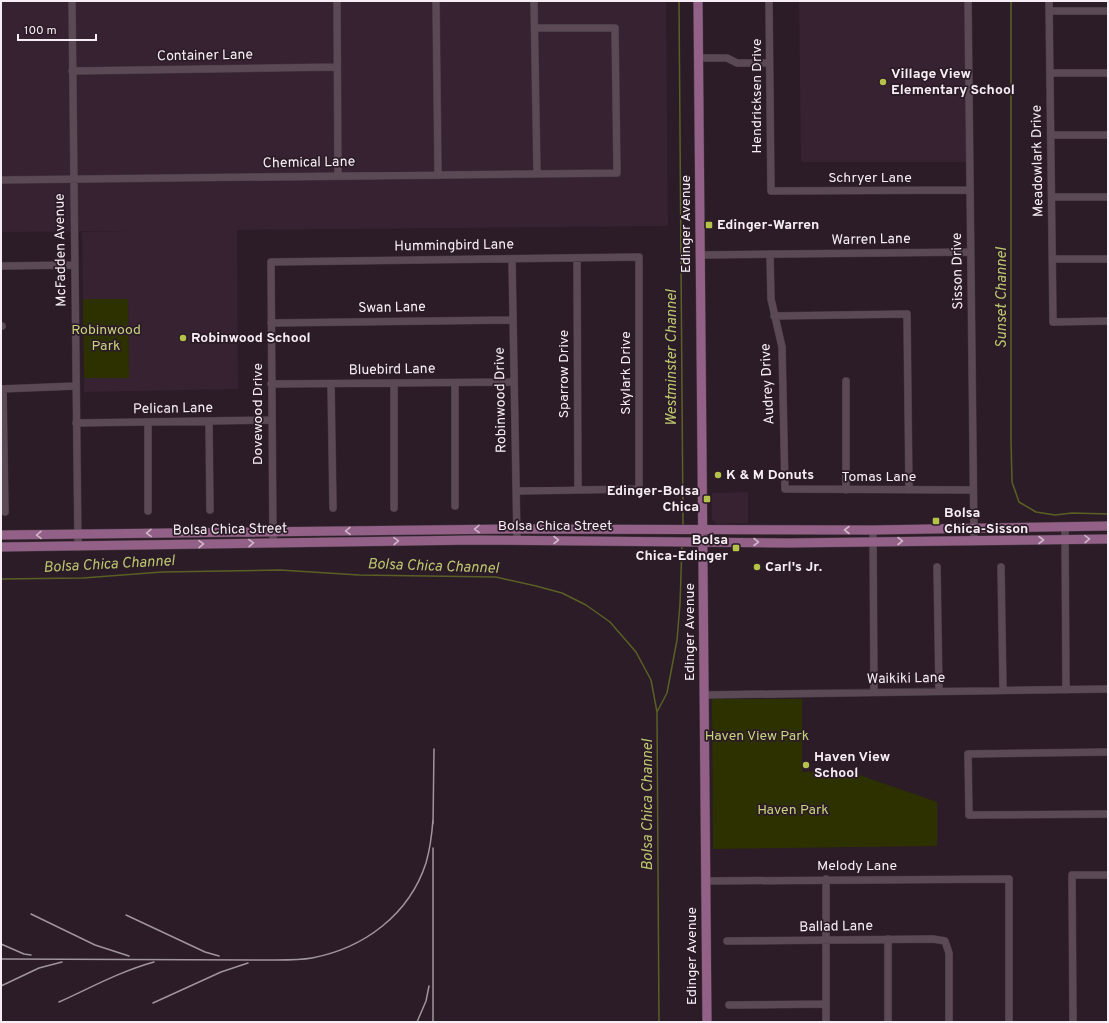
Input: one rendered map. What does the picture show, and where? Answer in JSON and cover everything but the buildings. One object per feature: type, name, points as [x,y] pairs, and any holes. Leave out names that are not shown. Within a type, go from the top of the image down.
[{"type":"main road","name":"Edinger Avenue","points":[[698,1],[707,1022]]},
{"type":"main road","name":"Bolsa Chica Street","points":[[1,535],[516,528],[873,530],[1108,526]]},
{"type":"main road","points":[[787,530],[788,543]]},
{"type":"main road","name":"Bolsa Chica Street","points":[[1,547],[517,540],[788,543],[1108,539]]},
{"type":"street","name":"McFadden Avenue","points":[[72,1],[78,547]]},
{"type":"street","points":[[337,1],[338,176]]},
{"type":"street","points":[[436,1],[438,174]]},
{"type":"street","points":[[534,1],[537,173]]},
{"type":"street","name":"Hendricksen Drive","points":[[769,1],[770,191]]},
{"type":"street","name":"Sisson Drive","points":[[968,1],[974,540]]},
{"type":"street","name":"Meadowlark Drive","points":[[1049,1],[1053,322],[1108,321]]},
{"type":"street","points":[[1050,11],[1108,11]]},
{"type":"street","name":"Chemical Lane","points":[[1,180],[616,173],[615,28],[535,28]]},
{"type":"street","points":[[699,58],[727,58],[737,62],[770,63]]},
{"type":"street","name":"Container Lane","points":[[72,71],[337,67]]},
{"type":"street","points":[[1050,73],[1108,73]]},
{"type":"street","points":[[1051,135],[1108,135]]},
{"type":"street","name":"Schryer Lane","points":[[770,191],[970,190]]},
{"type":"street","points":[[1052,197],[1108,197]]},
{"type":"street","name":"Warren Lane","points":[[700,255],[970,252]]},
{"type":"street","name":"Audrey Drive","points":[[770,254],[771,299],[782,347],[785,489]]},
{"type":"street","name":"Hummingbird Lane","points":[[270,262],[638,257]]},
{"type":"street","name":"Skylark Drive","points":[[578,490],[639,489],[638,257]]},
{"type":"street","name":"Sparrow Drive","points":[[577,258],[578,490]]},
{"type":"street","name":"Robinwood Drive","points":[[512,259],[517,540]]},
{"type":"street","points":[[1053,260],[1108,259]]},
{"type":"street","name":"Dovewood Drive","points":[[270,262],[273,543]]},
{"type":"street","points":[[1,266],[74,265]]},
{"type":"street","points":[[774,316],[907,314],[909,490]]},
{"type":"street","name":"Swan Lane","points":[[271,323],[513,320]]},
{"type":"street","points":[[846,380],[846,490]]},
{"type":"street","name":"Bluebird Lane","points":[[271,384],[514,382]]},
{"type":"street","points":[[394,383],[394,508]]},
{"type":"street","points":[[455,383],[455,506]]},
{"type":"street","points":[[331,384],[333,508]]},
{"type":"street","points":[[5,512],[2,389],[76,386]]},
{"type":"street","name":"Pelican Lane","points":[[76,423],[271,420]]},
{"type":"street","points":[[209,421],[210,510]]},
{"type":"street","points":[[148,422],[148,511]]},
{"type":"street","name":"Tomas Lane","points":[[785,489],[973,490]]},
{"type":"street","points":[[516,491],[578,490]]},
{"type":"street","points":[[1065,527],[1066,690]]},
{"type":"street","points":[[873,530],[874,692]]},
{"type":"street","points":[[937,567],[939,691]]},
{"type":"street","points":[[1001,567],[1003,690]]},
{"type":"street","name":"Waikiki Lane","points":[[704,695],[1108,689]]},
{"type":"street","points":[[1108,752],[968,754],[969,815],[1108,814]]},
{"type":"street","points":[[1073,1022],[1072,875],[1108,875]]},
{"type":"street","points":[[826,879],[826,1022]]},
{"type":"street","name":"Melody Lane","points":[[706,881],[826,879],[1009,879],[1009,1022]]},
{"type":"street","points":[[888,939],[888,1022]]},
{"type":"street","name":"Ballad Lane","points":[[727,941],[888,939],[933,939],[945,941],[949,953],[949,1022]]},
{"type":"street","points":[[729,1005],[826,1004]]},
{"type":"shaded area","points":[[1,1],[666,1],[668,226],[237,230],[238,389],[84,392],[84,378],[129,377],[128,299],[83,299],[82,232],[130,231],[1,232]]},
{"type":"shaded area","name":"Village View Elementary School","points":[[799,1],[965,1],[967,162],[801,162]]},
{"type":"shaded area","points":[[748,492],[748,523],[717,524],[712,520],[712,493]]},
{"type":"green space","name":"Robinwood Park","points":[[83,299],[128,299],[129,378],[84,378]]},
{"type":"green space","name":"Haven Park","points":[[712,699],[802,699],[802,772],[848,771],[937,802],[937,846],[713,849]]},
{"type":"waterway","name":"Westminster Channel","points":[[679,1],[683,525]]},
{"type":"waterway","name":"Sunset Channel","points":[[1011,1],[1012,482],[1019,502],[1036,512],[1055,515],[1072,513],[1108,514]]},
{"type":"waterway","name":"Westminster Channel","points":[[657,712],[667,693],[677,640],[682,545]]},
{"type":"waterway","name":"Bolsa Chica Channel","points":[[1,579],[83,578],[162,572],[280,570],[359,575],[496,577],[562,593],[586,605],[610,622],[636,652],[651,680],[657,712],[659,1022]]},
{"type":"railway","points":[[433,824],[434,749]]},
{"type":"railway","points":[[1,959],[290,960],[312,958],[331,953],[349,946],[382,926],[396,913],[408,898],[418,882],[426,863],[431,841],[433,819]]},
{"type":"railway","points":[[433,848],[433,1022]]},
{"type":"railway","points":[[31,914],[95,945],[129,956]]},
{"type":"railway","points":[[126,915],[205,952],[219,956]]},
{"type":"railway","points":[[1,944],[24,954],[31,955]]},
{"type":"railway","points":[[1,986],[39,968],[62,962]]},
{"type":"railway","points":[[59,1002],[118,975],[154,962]]},
{"type":"railway","points":[[153,1003],[221,972],[248,963]]},
{"type":"railway","points":[[417,1022],[426,1001],[429,986]]},
{"type":"place","name":"Village View Elementary School","points":[[883,82]]},
{"type":"place","name":"Edinger-Warren","points":[[709,225]]},
{"type":"place","name":"Robinwood School","points":[[183,338]]},
{"type":"place","name":"K & M Donuts","points":[[718,475]]},
{"type":"place","name":"Edinger-Bolsa Chica","points":[[707,499]]},
{"type":"place","name":"Bolsa Chica-Sisson","points":[[936,521]]},
{"type":"place","name":"Bolsa Chica-Edinger","points":[[736,548]]},
{"type":"place","name":"Carl's Jr.","points":[[757,567]]},
{"type":"place","name":"Haven View School","points":[[806,765]]},
{"type":"park label","name":"Haven View Park","points":[[757,736]]}]
